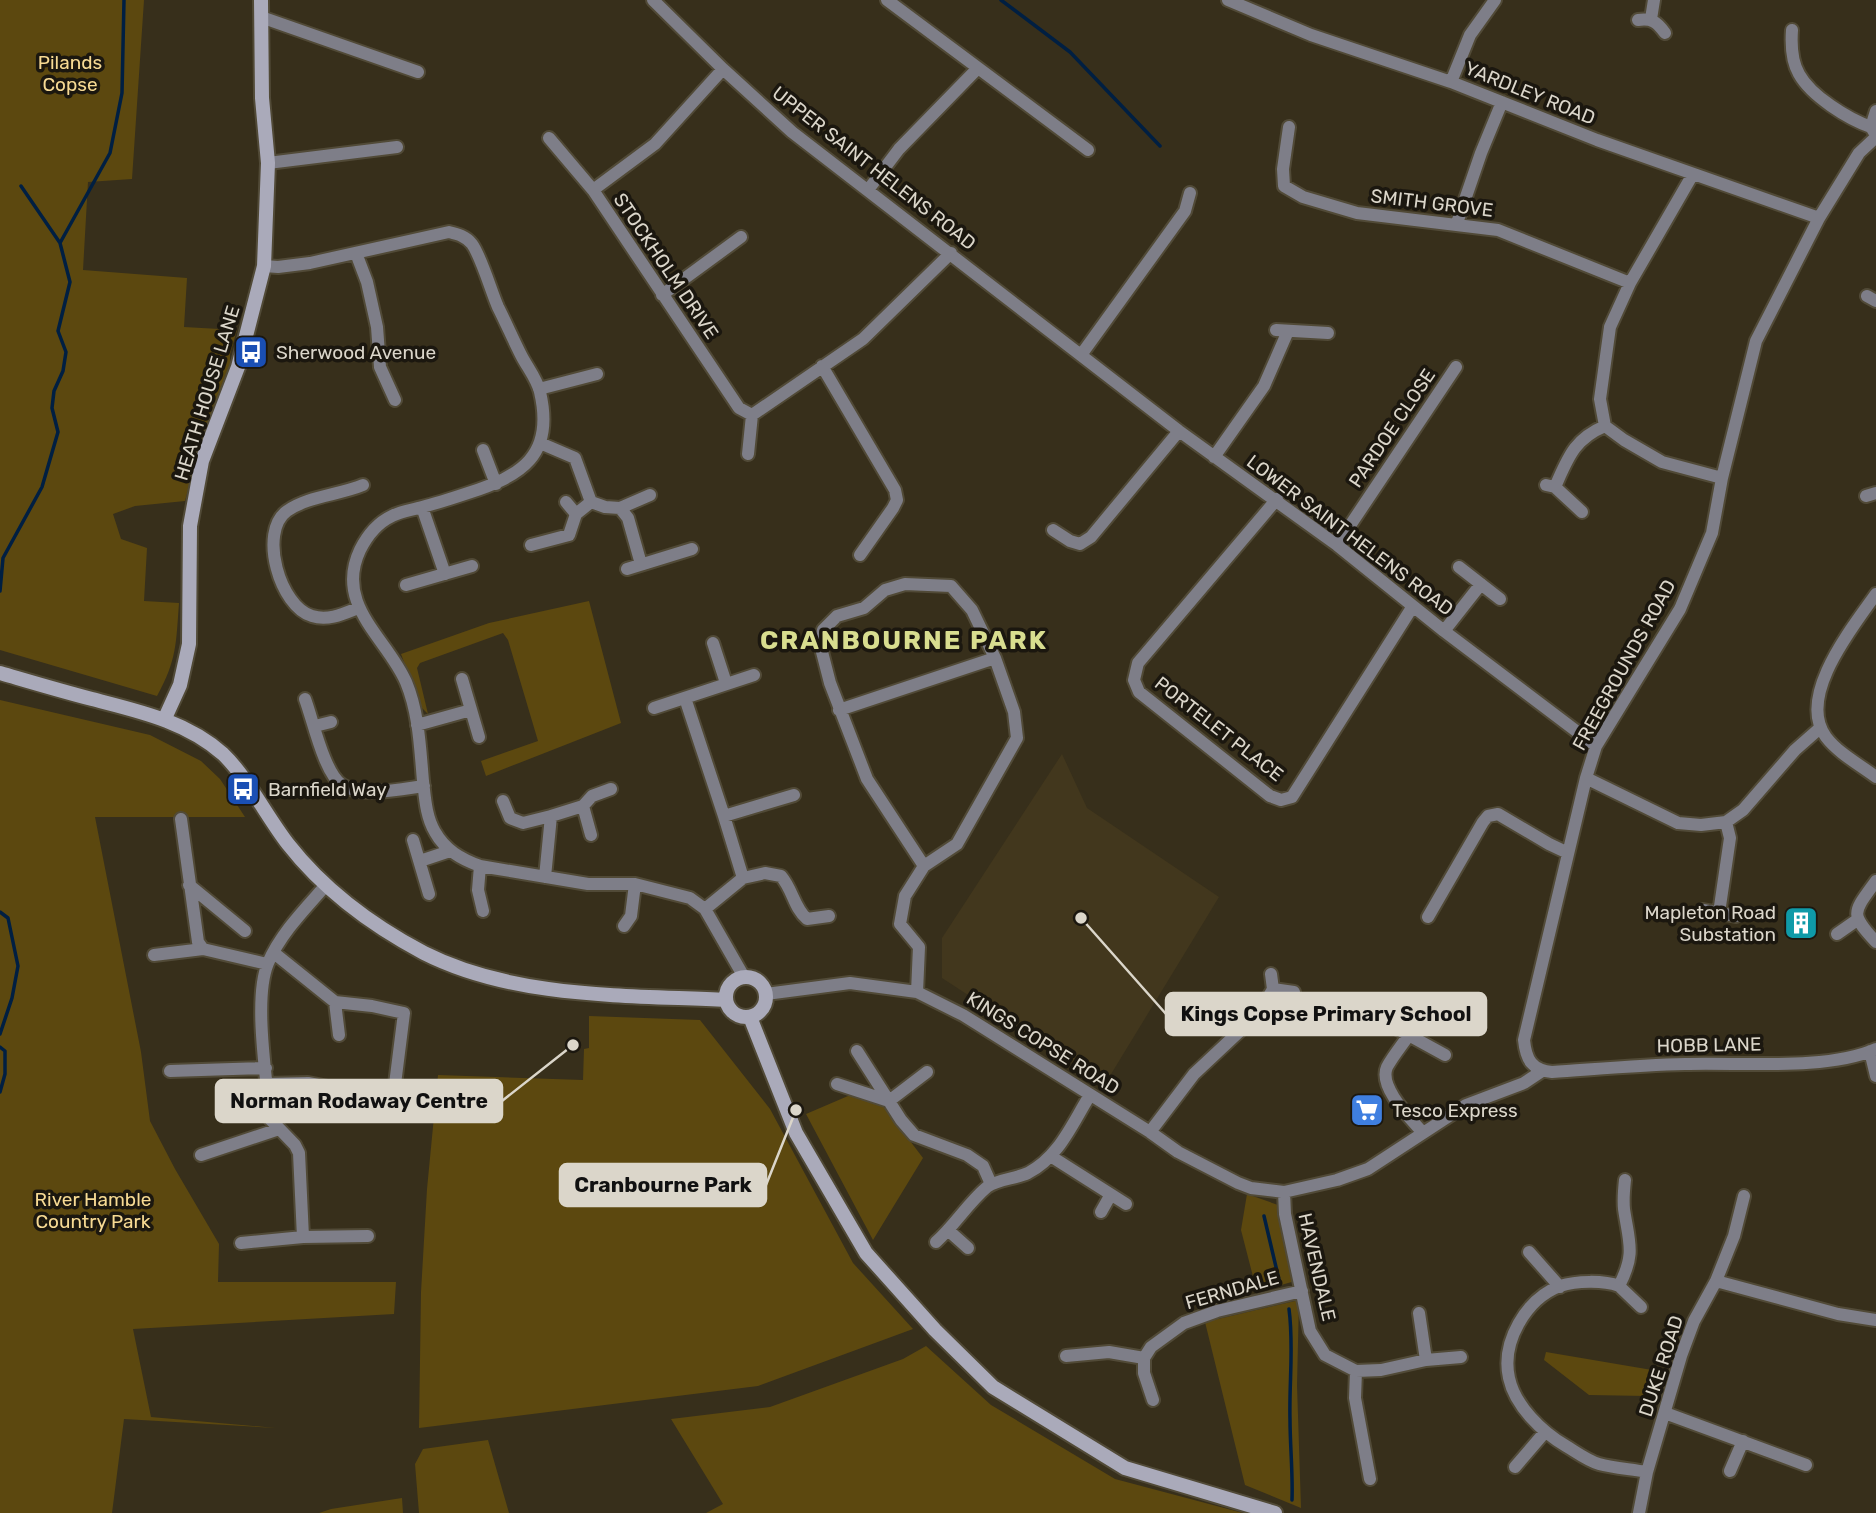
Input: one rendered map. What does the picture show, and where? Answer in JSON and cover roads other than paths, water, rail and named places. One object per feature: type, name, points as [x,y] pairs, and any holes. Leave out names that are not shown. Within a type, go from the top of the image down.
[{"type":"street","name":"HEATH HOUSE LANE","points":[[165,718],[180,685],[189,643],[190,526],[202,461],[238,367],[264,266],[268,163],[262,98],[261,0]]},
{"type":"street","name":"UPPER SAINT HELENS ROAD","points":[[653,0],[792,132],[1081,355]]},
{"type":"street","points":[[887,0],[1088,150]]},
{"type":"street","name":"YARDLEY ROAD","points":[[1228,0],[1311,35],[1451,82],[1597,140],[1819,218]]},
{"type":"street","points":[[1451,82],[1470,35],[1495,0]]},
{"type":"street","points":[[1654,0],[1644,20],[1658,23],[1665,33]]},
{"type":"street","points":[[261,17],[418,72]]},
{"type":"street","points":[[1789,35],[1800,75],[1812,90],[1842,114],[1874,133]]},
{"type":"street","points":[[868,190],[899,149],[978,68]]},
{"type":"street","name":"STOCKHOLM DRIVE","points":[[593,190],[655,144],[723,69]]},
{"type":"street","points":[[1457,223],[1502,102]]},
{"type":"street","name":"FREEGROUNDS ROAD","points":[[1542,1071],[1528,1060],[1524,1040],[1586,778],[1596,746],[1680,609],[1712,533],[1722,478],[1756,341],[1819,218],[1874,133],[1876,111]]},
{"type":"street","name":"SMITH GROVE","points":[[1289,127],[1283,169],[1284,186],[1303,197],[1357,213],[1498,230],[1630,283]]},
{"type":"street","name":"STOCKHOLM DRIVE","points":[[549,138],[593,190],[739,408],[752,415]]},
{"type":"street","points":[[268,163],[397,147]]},
{"type":"street","points":[[1693,174],[1630,283],[1610,327],[1600,399],[1605,426],[1624,440],[1662,462],[1722,478]]},
{"type":"street","points":[[1081,355],[1185,211],[1190,193]]},
{"type":"street","points":[[264,266],[310,263],[449,232],[462,236],[472,244],[502,314],[539,389],[542,407],[540,443],[525,467],[496,484],[391,516],[369,534],[356,559],[353,574],[358,608],[405,681],[417,725],[427,812],[435,832],[450,851],[480,866],[588,884],[635,884],[690,898],[705,909],[744,977]]},
{"type":"street","points":[[662,295],[742,235]]},
{"type":"street","points":[[356,253],[367,282],[377,327],[380,367],[394,400]]},
{"type":"street","points":[[748,454],[752,415],[863,339],[951,253]]},
{"type":"street","points":[[1214,457],[1264,386],[1282,331],[1328,333]]},
{"type":"street","name":"LOWER SAINT HELENS ROAD","points":[[1081,355],[1214,457],[1277,499],[1338,545],[1444,631],[1596,746]]},
{"type":"street","points":[[822,366],[895,491],[897,500],[860,555]]},
{"type":"street","name":"PARDOE CLOSE","points":[[1338,545],[1455,367]]},
{"type":"street","points":[[539,389],[597,374]]},
{"type":"street","points":[[1581,513],[1551,486],[1570,453],[1588,433],[1605,426]]},
{"type":"street","points":[[1053,530],[1080,544],[1091,537],[1179,431]]},
{"type":"street","points":[[540,443],[575,458],[591,502]]},
{"type":"street","points":[[483,450],[496,484]]},
{"type":"street","points":[[358,608],[327,619],[304,614],[289,598],[282,584],[274,550],[278,521],[286,512],[302,503],[348,497],[363,485]]},
{"type":"street","points":[[591,502],[620,508],[650,495]]},
{"type":"street","name":"PORTELET PLACE","points":[[1277,499],[1138,663],[1133,680],[1139,692],[1259,787],[1281,800],[1292,797],[1413,606]]},
{"type":"street","points":[[566,502],[576,514]]},
{"type":"street","points":[[531,545],[569,535],[576,514],[591,502]]},
{"type":"street","points":[[422,507],[445,574]]},
{"type":"street","points":[[620,508],[628,518],[641,564]]},
{"type":"street","points":[[626,569],[692,549]]},
{"type":"street","points":[[406,585],[472,566]]},
{"type":"street","points":[[1460,567],[1500,599]]},
{"type":"street","points":[[917,992],[919,947],[900,924],[905,896],[924,866],[957,844],[1017,738],[1014,712],[995,658],[972,610],[951,586],[905,584],[885,590],[864,608],[837,616],[823,630],[821,648],[839,710],[867,779],[924,866]]},
{"type":"street","points":[[1444,631],[1481,584]]},
{"type":"street","points":[[1876,594],[1826,671],[1815,704],[1820,728],[1827,739],[1876,777]]},
{"type":"street","points":[[713,643],[726,683]]},
{"type":"street","points":[[839,710],[995,658]]},
{"type":"street","points":[[0,673],[165,718],[200,738],[223,755],[289,846],[326,885],[366,919],[426,954],[481,975],[567,992],[726,1000]]},
{"type":"street","points":[[654,708],[754,676]]},
{"type":"street","points":[[462,679],[480,737]]},
{"type":"street","points":[[685,698],[743,878]]},
{"type":"street","points":[[305,699],[329,769],[340,785],[355,790],[389,791],[424,786]]},
{"type":"street","points":[[417,725],[471,710]]},
{"type":"street","points":[[315,726],[331,722]]},
{"type":"street","points":[[1586,778],[1678,823],[1701,825],[1726,822],[1743,810],[1795,750],[1820,728]]},
{"type":"street","points":[[503,801],[510,818],[523,823],[583,806],[592,796],[611,789]]},
{"type":"street","points":[[724,816],[794,795]]},
{"type":"street","points":[[583,806],[592,835]]},
{"type":"street","points":[[1429,910],[1488,816],[1498,814],[1507,817],[1568,853]]},
{"type":"street","points":[[545,877],[551,816]]},
{"type":"street","points":[[181,819],[198,942],[203,949]]},
{"type":"street","points":[[1719,913],[1730,838],[1726,822]]},
{"type":"street","points":[[413,840],[429,894]]},
{"type":"street","points":[[420,861],[450,851]]},
{"type":"street","points":[[480,866],[478,890],[483,911]]},
{"type":"street","points":[[705,909],[743,878],[765,873],[781,876],[791,888],[800,912],[807,919],[829,916]]},
{"type":"street","points":[[1876,881],[1861,901],[1857,913],[1857,920],[1876,942]]},
{"type":"street","points":[[630,923],[635,884]]},
{"type":"street","points":[[189,885],[245,931]]},
{"type":"street","points":[[303,1237],[299,1153],[295,1145],[270,1119],[260,1004],[270,958],[290,926],[326,885]]},
{"type":"street","points":[[1703,910],[1736,916]]},
{"type":"street","points":[[1837,934],[1857,920]]},
{"type":"street","points":[[154,955],[203,949],[270,958],[335,1002],[404,1013],[393,1100],[308,1083],[267,1084]]},
{"type":"street","points":[[1150,1132],[1194,1074],[1259,1013],[1273,989],[1271,974]]},
{"type":"street","points":[[744,977],[758,980],[766,994],[759,1013],[750,1017],[736,1014],[726,1000],[733,981],[744,977]]},
{"type":"street","name":"KINGS COPSE ROAD","points":[[766,994],[850,983],[917,992],[963,1015],[1178,1152],[1251,1188],[1284,1192]]},
{"type":"street","points":[[1273,989],[1294,992]]},
{"type":"street","points":[[335,1002],[339,1035]]},
{"type":"street","points":[[750,1017],[796,1133],[866,1253],[935,1330],[993,1387],[1125,1468],[1273,1512]]},
{"type":"street","points":[[1394,1027],[1446,1055]]},
{"type":"street","points":[[1409,1035],[1386,1070],[1387,1082],[1391,1094],[1423,1133]]},
{"type":"street","points":[[1873,1050],[1876,1076]]},
{"type":"street","name":"HOBB LANE","points":[[1542,1071],[1627,1065],[1778,1063],[1841,1059],[1873,1050]]},
{"type":"street","points":[[857,1051],[901,1120],[914,1135],[967,1155],[983,1166],[991,1184]]},
{"type":"street","points":[[170,1071],[266,1068]]},
{"type":"street","points":[[1284,1192],[1337,1180],[1368,1169],[1466,1105],[1524,1083],[1542,1071]]},
{"type":"street","points":[[889,1101],[927,1072]]},
{"type":"street","points":[[836,1084],[889,1101]]},
{"type":"street","points":[[936,1242],[949,1231],[974,1198],[991,1184],[1015,1179],[1052,1157],[1090,1095]]},
{"type":"street","points":[[201,1155],[278,1129]]},
{"type":"street","points":[[1052,1157],[1126,1204]]},
{"type":"street","points":[[1619,1286],[1630,1263],[1631,1238],[1623,1206],[1625,1180]]},
{"type":"street","name":"HAVENDALE","points":[[1284,1192],[1285,1214],[1310,1331],[1325,1355],[1356,1371]]},
{"type":"street","points":[[1101,1212],[1111,1196]]},
{"type":"street","name":"DUKE ROAD","points":[[1639,1513],[1647,1472],[1681,1356],[1694,1321],[1716,1281],[1734,1236],[1744,1196]]},
{"type":"street","points":[[949,1231],[968,1248]]},
{"type":"street","points":[[241,1243],[303,1237],[368,1236]]},
{"type":"street","points":[[1529,1252],[1560,1287]]},
{"type":"street","points":[[1716,1281],[1838,1314],[1876,1320]]},
{"type":"street","points":[[1641,1307],[1619,1286],[1586,1282],[1560,1287],[1531,1308],[1515,1326],[1508,1358],[1509,1378],[1522,1405],[1545,1432],[1596,1464],[1647,1472]]},
{"type":"street","name":"FERNDALE","points":[[1144,1358],[1151,1347],[1184,1323],[1217,1311],[1302,1291]]},
{"type":"street","points":[[1419,1313],[1426,1360]]},
{"type":"street","points":[[1066,1356],[1081,1359],[1109,1352],[1144,1358],[1144,1373],[1153,1395]]},
{"type":"street","points":[[1370,1479],[1355,1398],[1356,1371],[1381,1370],[1426,1360],[1461,1357]]},
{"type":"street","points":[[1665,1413],[1806,1465]]},
{"type":"street","points":[[1515,1467],[1531,1459],[1545,1432]]},
{"type":"street","points":[[1730,1471],[1743,1441]]},
{"type":"waterway","points":[[0,591],[3,558],[42,487],[58,432],[52,408],[54,391],[63,371],[66,352],[58,331],[70,282],[60,243],[110,153],[122,93],[124,0]]},
{"type":"waterway","points":[[1001,0],[1070,52],[1160,146]]},
{"type":"waterway","points":[[21,186],[60,243]]},
{"type":"waterway","points":[[0,912],[8,918],[18,966],[12,998],[0,1034]]},
{"type":"waterway","points":[[0,1047],[5,1051],[5,1074],[0,1092]]},
{"type":"waterway","points":[[1264,1216],[1280,1284]]},
{"type":"waterway","points":[[1289,1309],[1292,1500]]},
{"type":"place","name":"Sherwood Avenue","points":[[251,352]]},
{"type":"place","name":"Barnfield Way","points":[[243,789]]},
{"type":"place","name":"Kings Copse Primary School","points":[[1081,918]]},
{"type":"place","name":"Mapleton Road Substation","points":[[1801,923]]},
{"type":"place","name":"Norman Rodaway Centre","points":[[573,1045]]},
{"type":"place","name":"Cranbourne Park","points":[[796,1110]]},
{"type":"place","name":"Tesco Express","points":[[1367,1110]]},
{"type":"district","name":"CRANBOURNE PARK","points":[[904,640]]},
{"type":"park label","name":"Pilands Copse","points":[[70,73]]},
{"type":"park label","name":"River Hamble Country Park","points":[[93,1210]]}]
